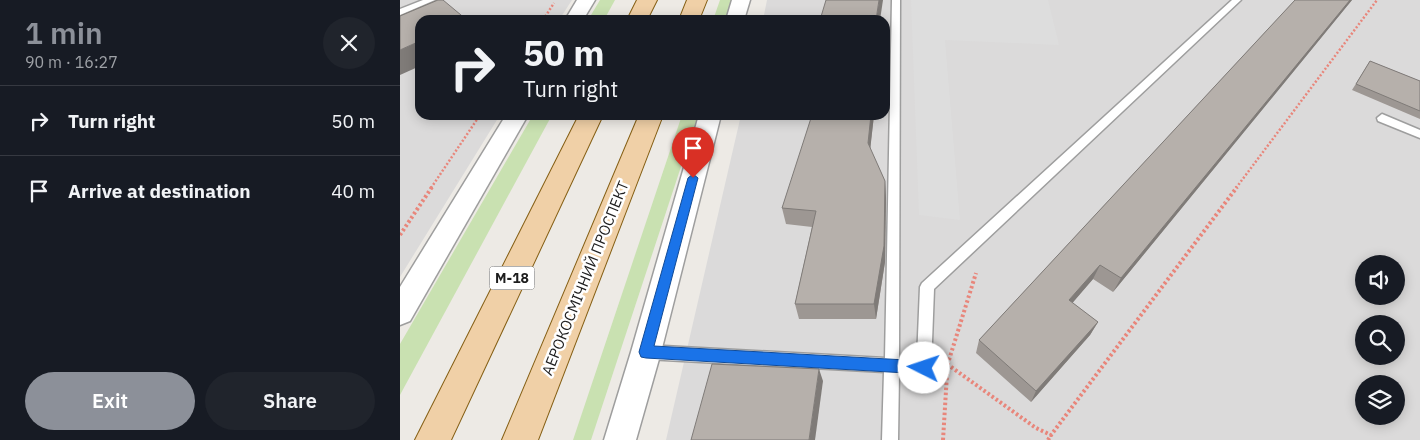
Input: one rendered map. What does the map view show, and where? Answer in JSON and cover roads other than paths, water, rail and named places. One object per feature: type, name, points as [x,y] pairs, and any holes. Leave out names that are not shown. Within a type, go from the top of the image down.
[{"type":"main road","points":[[640,15],[647,0]]},
{"type":"main road","points":[[691,15],[697,0]]},
{"type":"main road","name":"М-18","points":[[433,440],[589,120]]},
{"type":"main road","name":"АЕРОКОСМІЧНИЙ ПРОСПЕКТ","points":[[520,440],[649,120]]},
{"type":"street","points":[[736,15],[741,0]]},
{"type":"street","points":[[576,15],[581,1]]},
{"type":"street","points":[[400,312],[514,120]]},
{"type":"street","points":[[620,440],[646,352],[709,120]]},
{"type":"lane","points":[[400,12],[431,0]]},
{"type":"lane","points":[[890,440],[896,0]]},
{"type":"lane","points":[[646,352],[924,368],[927,286],[1237,0]]},
{"type":"lane","points":[[1382,118],[1420,134]]}]
